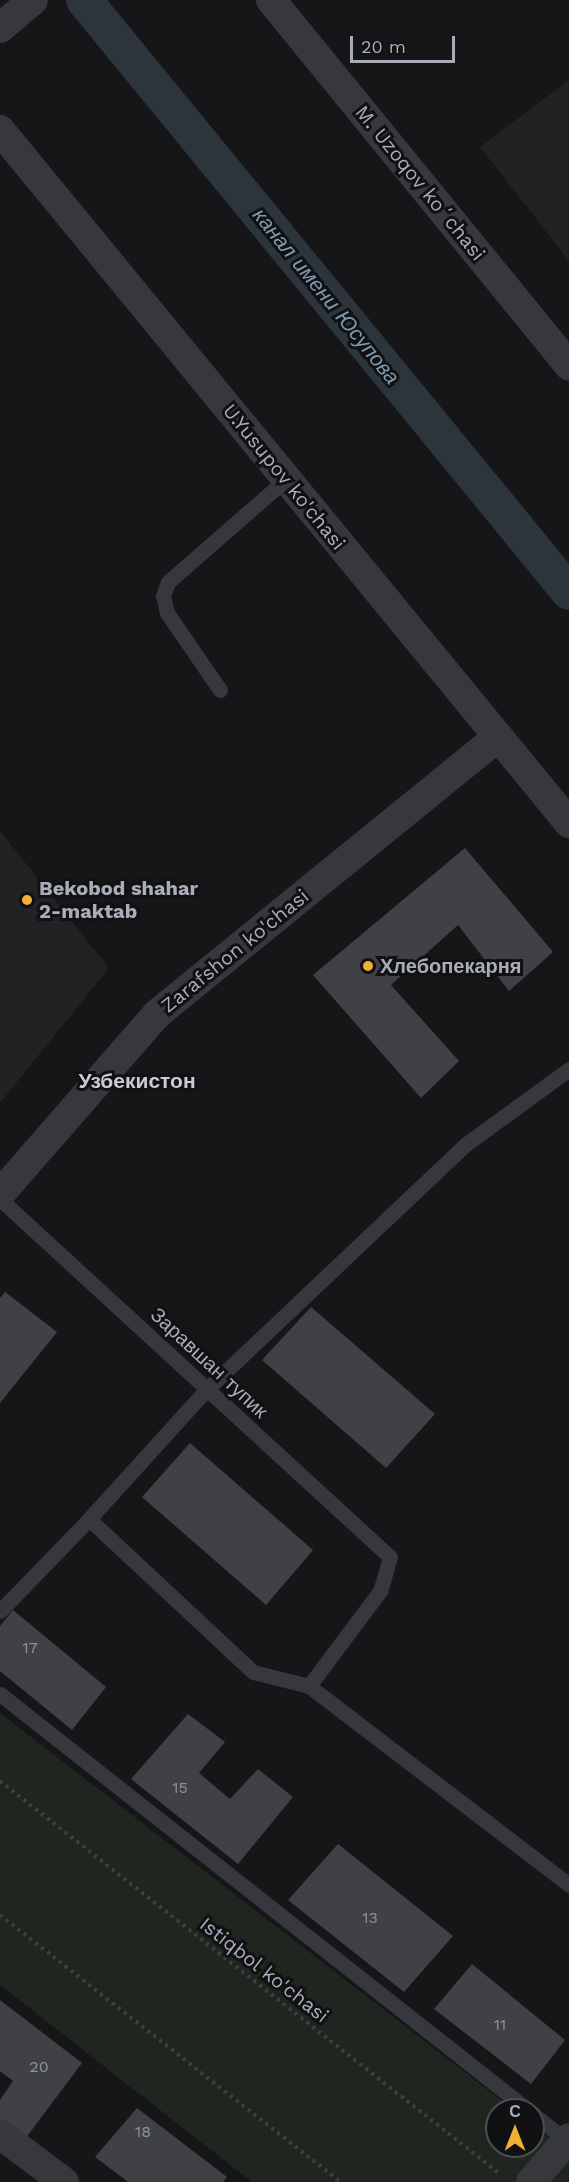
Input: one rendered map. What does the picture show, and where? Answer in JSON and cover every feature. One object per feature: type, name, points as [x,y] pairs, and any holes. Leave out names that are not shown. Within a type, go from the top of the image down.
[{"type":"street","points":[[0,28],[33,0]]},
{"type":"street","name":"M. Uzoqov koʻchasi","points":[[271,0],[569,366]]},
{"type":"street","name":"U.Yusupov ko'chasi","points":[[0,130],[569,823]]},
{"type":"street","name":"Zarafshon ko'chasi","points":[[0,1194],[157,1014],[498,737]]},
{"type":"street","points":[[0,2134],[64,2182]]},
{"type":"street","points":[[531,2182],[568,2139]]},
{"type":"lane","points":[[220,690],[167,613],[163,596],[168,582],[286,479]]},
{"type":"lane","points":[[0,1611],[89,1519],[206,1390],[466,1144],[569,1068]]},
{"type":"lane","name":"Заравшан тупик","points":[[0,1199],[390,1557],[380,1591],[309,1686]]},
{"type":"lane","points":[[89,1519],[252,1672],[309,1686],[569,1885]]},
{"type":"lane","points":[[0,1694],[513,2098]]},
{"type":"lane","points":[[545,2123],[568,2139]]},
{"type":"path","name":"Istiqbol ko'chasi","points":[[0,1781],[510,2182]]},
{"type":"path","points":[[0,1915],[341,2182]]},
{"type":"shaded area","points":[[569,80],[569,261],[480,147]]},
{"type":"shaded area","name":"Bekobod shahar 2-maktab","points":[[0,831],[109,968],[0,1103]]},
{"type":"shaded area","points":[[0,1713],[498,2098],[485,2098],[485,2158],[545,2158],[545,2134],[569,2153],[569,2182],[252,2182],[0,1985]]},
{"type":"building","name":"Хлебопекарня","points":[[465,848],[553,952],[509,991],[458,925],[391,985],[459,1061],[421,1098],[313,975]]},
{"type":"building","points":[[5,1292],[57,1332],[0,1403],[0,1298]]},
{"type":"building","points":[[311,1307],[435,1414],[386,1468],[262,1360]]},
{"type":"building","points":[[190,1443],[313,1550],[266,1605],[142,1497]]},
{"type":"building","points":[[13,1610],[106,1687],[72,1730],[0,1671],[0,1626]]},
{"type":"building","points":[[188,1714],[225,1742],[199,1773],[230,1799],[258,1769],[293,1797],[238,1864],[131,1779]]},
{"type":"building","points":[[338,1844],[453,1936],[404,1992],[288,1900]]},
{"type":"building","points":[[472,1964],[565,2040],[531,2084],[434,2009]]},
{"type":"building","points":[[0,2000],[82,2063],[25,2139],[0,2121],[0,2100],[13,2081],[0,2071]]},
{"type":"building","points":[[137,2108],[227,2177],[223,2182],[128,2182],[95,2157]]},
{"type":"waterway","name":"канал имени Юсупова","points":[[84,0],[569,592]]},
{"type":"place","name":"Bekobod shahar 2-maktab","points":[[27,900]]},
{"type":"place","name":"Хлебопекарня","points":[[368,966]]},
{"type":"district","name":"Узбекистон","points":[[137,1081]]}]
